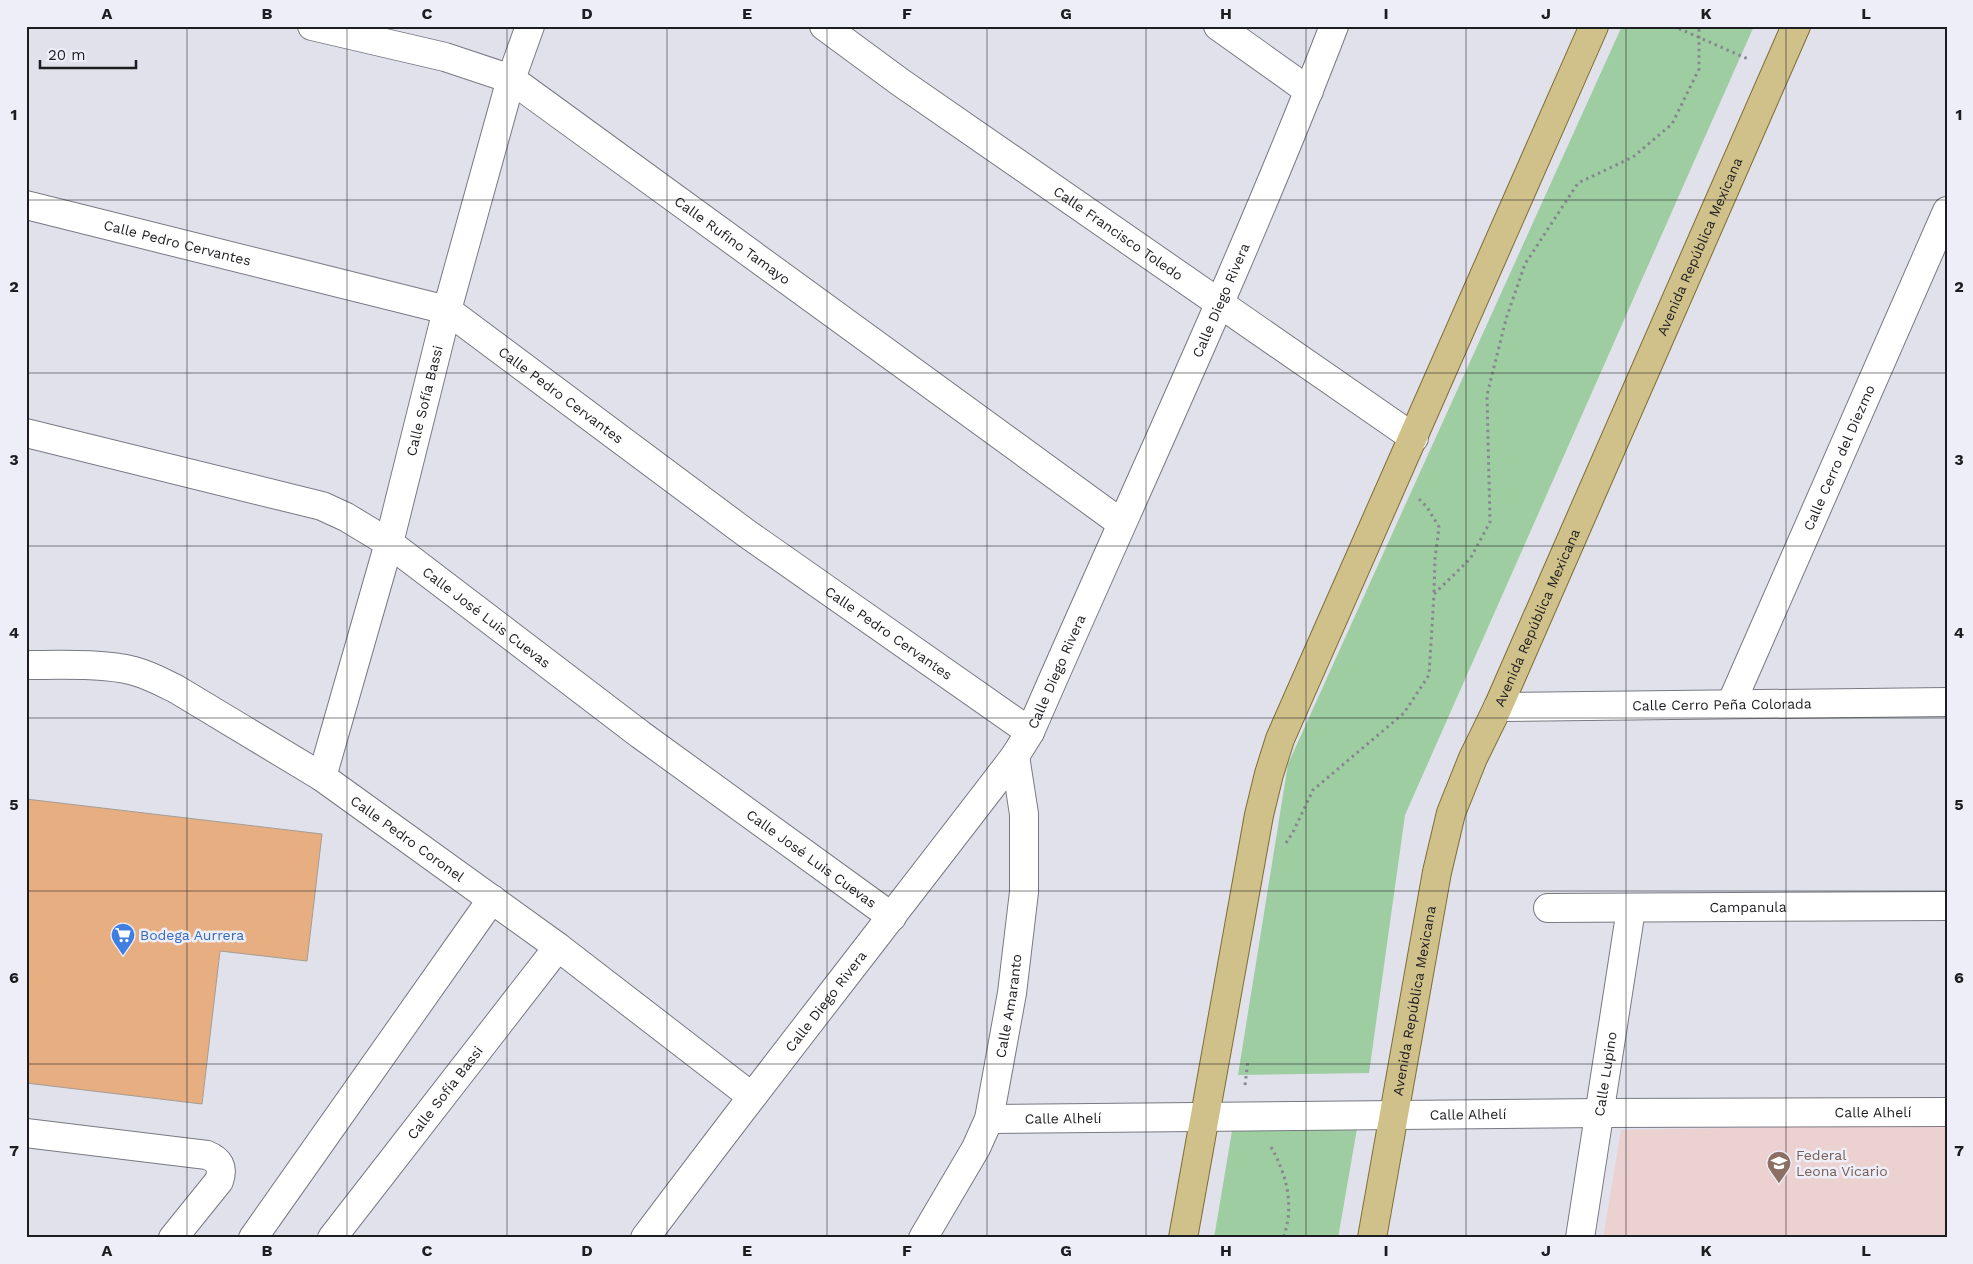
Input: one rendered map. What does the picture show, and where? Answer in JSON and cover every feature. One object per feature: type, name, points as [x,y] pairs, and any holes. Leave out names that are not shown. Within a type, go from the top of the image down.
[{"type":"main road","points":[[1183,1238],[1259,815],[1280,739],[1594,26]]},
{"type":"main road","name":"Avenida República Mexicana","points":[[1372,1238],[1392,1115],[1437,872],[1451,813],[1473,758],[1498,707],[1796,26]]},
{"type":"street","name":"Calle Rufino Tamayo","points":[[312,26],[445,57],[511,79],[1121,523]]},
{"type":"street","name":"Calle Sofía Bassi","points":[[322,777],[389,543],[447,310],[511,79],[530,26]]},
{"type":"street","name":"Calle Francisco Toledo","points":[[824,26],[900,82],[1414,438]]},
{"type":"street","points":[[1218,26],[1309,91]]},
{"type":"street","name":"Calle Diego Rivera","points":[[645,1238],[751,1096],[892,917],[1014,756],[1030,732],[1121,523],[1220,304],[1309,91],[1334,26]]},
{"type":"street","name":"Calle Pedro Cervantes","points":[[26,204],[447,310],[746,533],[1030,732]]},
{"type":"street","name":"Calle Cerro del Diezmo","points":[[1731,704],[1947,211]]},
{"type":"street","name":"Calle José Luis Cuevas","points":[[26,433],[322,506],[346,517],[389,543],[641,734],[892,917]]},
{"type":"street","name":"Calle Pedro Coronel","points":[[26,665],[114,667],[133,670],[155,678],[176,689],[322,777],[558,947],[751,1096]]},
{"type":"street","name":"Calle Cerro Peña Colorada","points":[[1498,707],[1947,702]]},
{"type":"street","name":"Calle Amaranto","points":[[923,1238],[976,1148],[989,1120],[1012,993],[1024,892],[1024,814],[1014,756]]},
{"type":"street","points":[[253,1238],[492,899]]},
{"type":"street","name":"Campanula","points":[[1548,908],[1947,906]]},
{"type":"street","name":"Calle Lupino","points":[[1580,1238],[1631,909]]},
{"type":"street","name":"Calle Sofía Bassi","points":[[332,1238],[558,947]]},
{"type":"street","name":"Calle Alhelí","points":[[989,1120],[1392,1115],[1947,1112]]},
{"type":"street","points":[[26,1133],[207,1155],[214,1158],[219,1162],[221,1169],[219,1180],[173,1238]]},
{"type":"path","points":[[1674,26],[1754,61]]},
{"type":"path","points":[[1434,594],[1470,559],[1490,522],[1487,395],[1506,319],[1525,264],[1578,183],[1633,157],[1672,124],[1699,69],[1699,26]]},
{"type":"path","points":[[1284,847],[1313,790],[1404,713],[1429,675],[1435,559],[1439,527],[1427,507],[1414,495]]},
{"type":"path","points":[[1245,1085],[1249,1052]]},
{"type":"path","points":[[1238,1085],[1254,1085]]},
{"type":"path","points":[[1270,1145],[1278,1158],[1286,1181],[1290,1212],[1283,1238]]},
{"type":"shaded area","name":"Federal Leona Vicario","points":[[1947,1124],[1947,1238],[1603,1238],[1621,1130]]},
{"type":"green space","points":[[1622,26],[1754,26],[1405,815],[1369,1073],[1238,1075],[1288,764]]},
{"type":"green space","points":[[1358,1123],[1338,1238],[1214,1238],[1233,1125]]},
{"type":"building","name":"Bodega Aurrera","points":[[26,799],[322,834],[307,961],[220,951],[202,1104],[26,1083]]},
{"type":"place","name":"Bodega Aurrera","points":[[123,956]]},
{"type":"place","name":"Federal Leona Vicario","points":[[1779,1184]]}]
